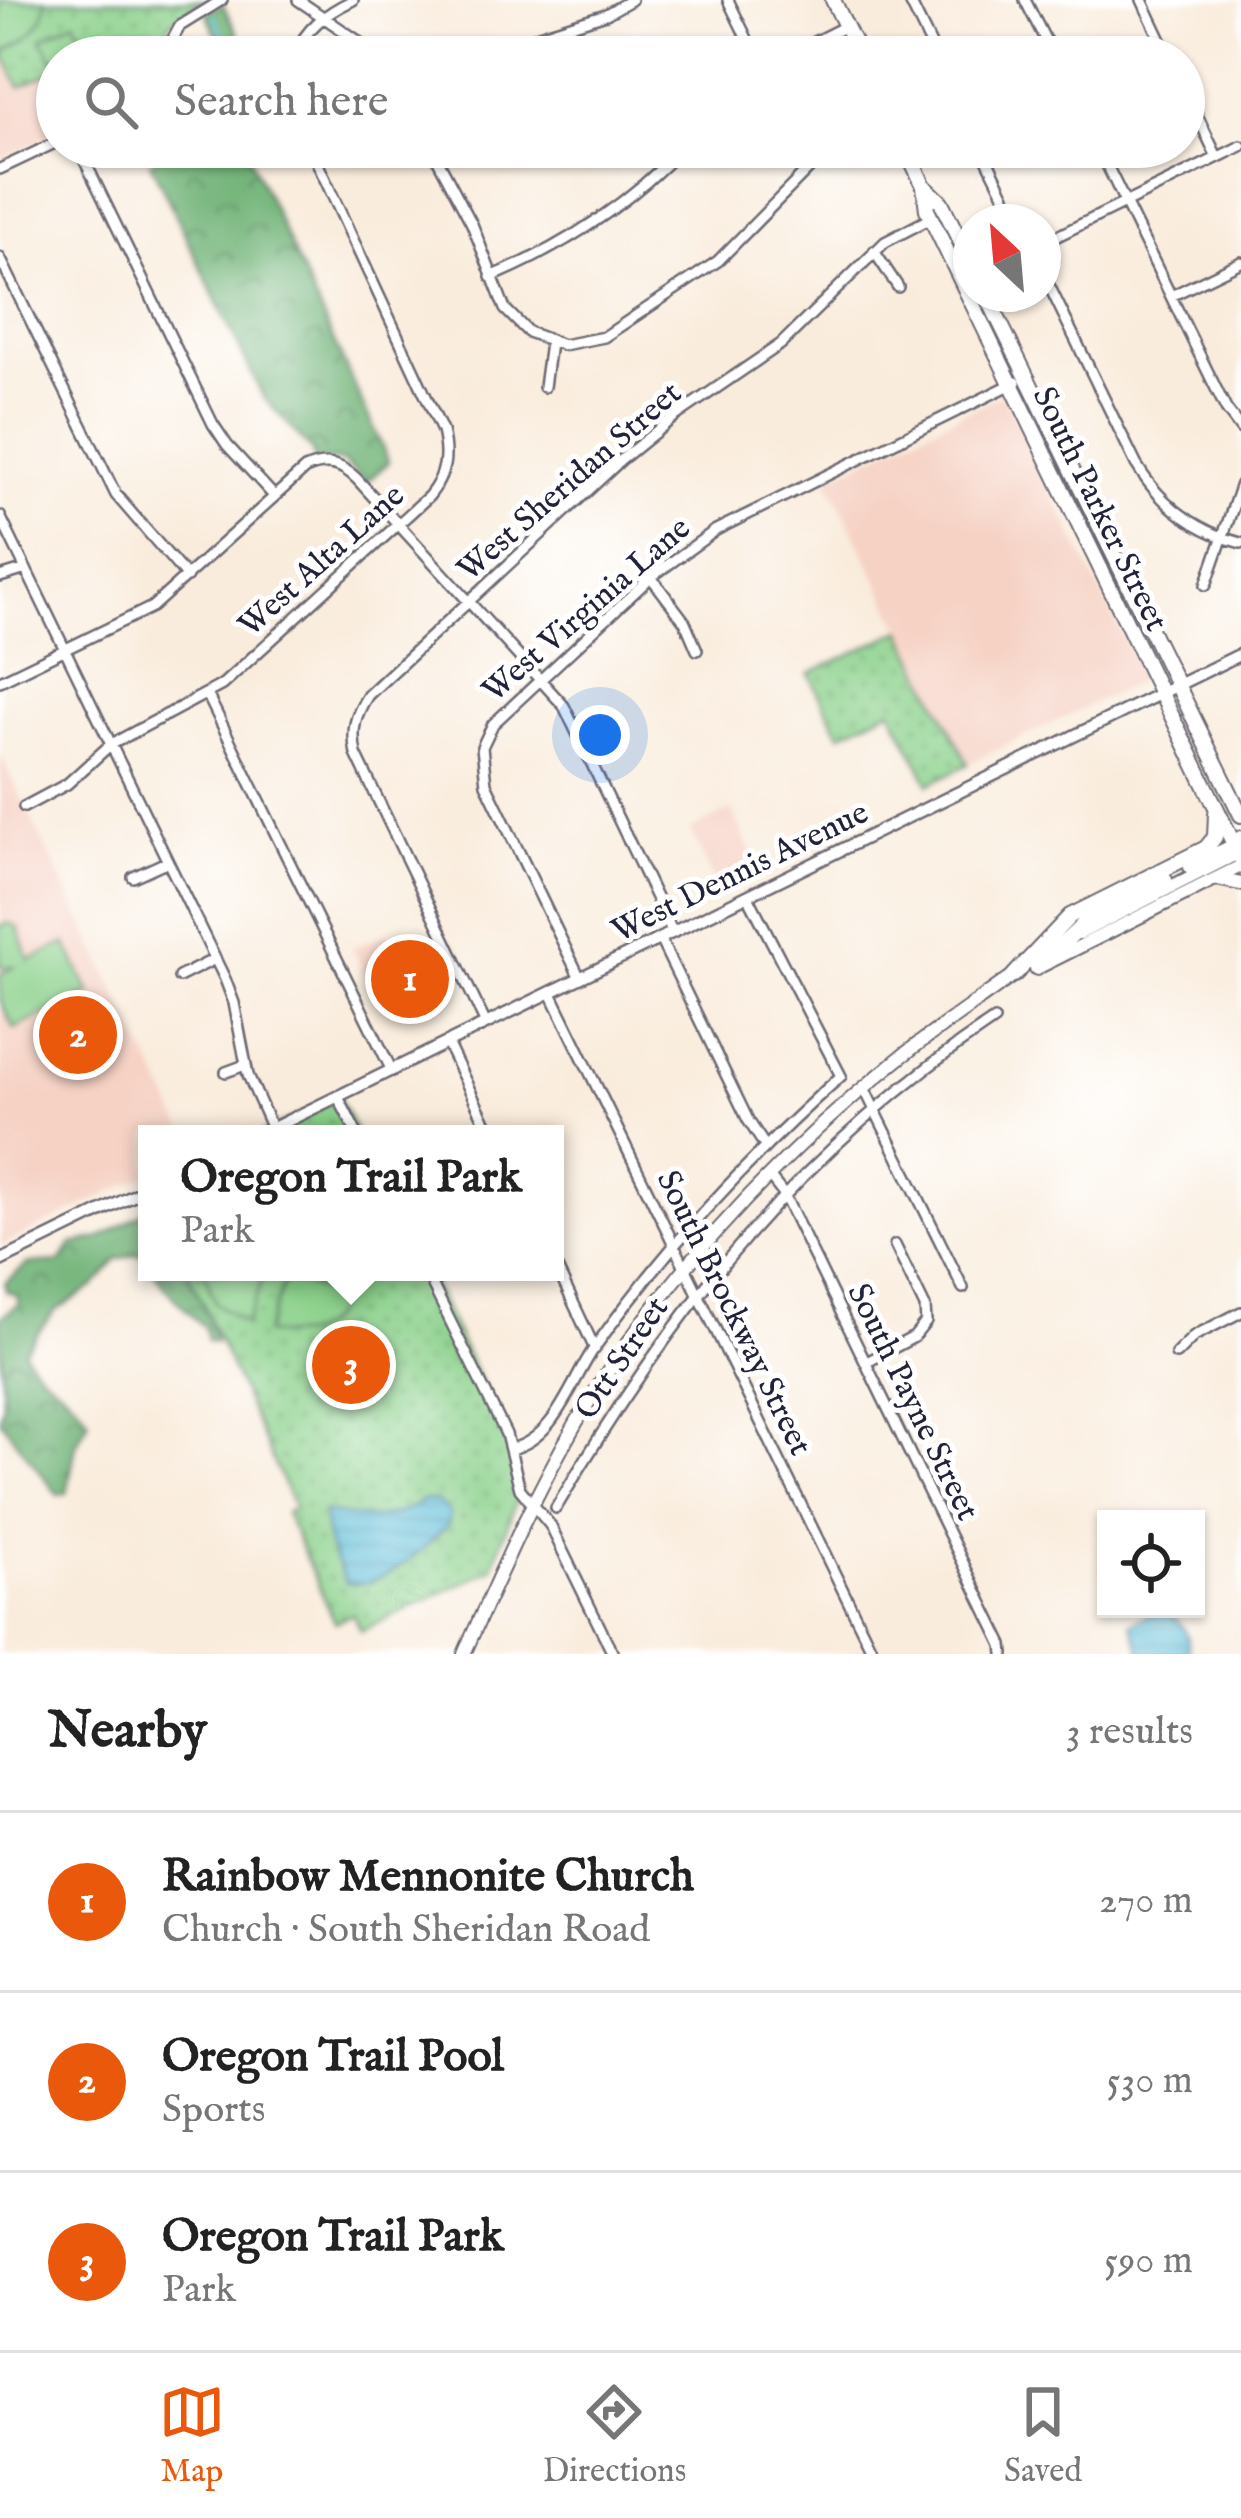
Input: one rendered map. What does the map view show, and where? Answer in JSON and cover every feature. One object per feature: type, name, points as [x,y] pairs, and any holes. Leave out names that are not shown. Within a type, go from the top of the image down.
[{"type":"highway","points":[[833,0],[851,36]]},
{"type":"highway","name":"South Parker Street","points":[[915,168],[931,218],[1241,815]]},
{"type":"highway","name":"South Parker Street","points":[[924,186],[941,202],[953,226]]},
{"type":"highway","name":"South Parker Street","points":[[993,312],[1019,381],[1239,852]]},
{"type":"highway","points":[[1014,975],[1070,916],[1206,848],[1215,837],[1216,808]]},
{"type":"highway","points":[[1037,968],[1102,911],[1239,852]]},
{"type":"main road","points":[[1014,975],[1037,968],[1214,879],[1239,852]]},
{"type":"main road","points":[[1214,879],[1241,884]]},
{"type":"main road","points":[[464,1654],[532,1505],[576,1423],[687,1268],[769,1176],[864,1088],[957,1013],[1056,948]]},
{"type":"street","points":[[175,36],[180,26],[222,0]]},
{"type":"street","points":[[298,0],[349,36]]},
{"type":"street","points":[[308,36],[320,18],[353,0]]},
{"type":"street","points":[[555,36],[631,0]]},
{"type":"street","points":[[728,0],[746,36]]},
{"type":"street","points":[[909,0],[927,36]]},
{"type":"street","points":[[1025,0],[1043,36]]},
{"type":"street","points":[[1142,0],[1159,36]]},
{"type":"street","points":[[825,36],[846,26]]},
{"type":"street","points":[[1205,132],[1217,157]]},
{"type":"street","points":[[1205,163],[1241,146]]},
{"type":"street","points":[[0,169],[36,152]]},
{"type":"street","points":[[88,168],[213,424],[274,496]]},
{"type":"street","name":"West Alta Lane","points":[[208,696],[436,488],[446,460],[442,431],[320,168]]},
{"type":"street","points":[[442,168],[472,224],[510,315],[528,332],[550,343],[578,345],[604,337],[700,273],[744,237],[810,168]]},
{"type":"street","points":[[491,277],[558,246],[603,218],[663,168]]},
{"type":"street","points":[[991,168],[1009,204]]},
{"type":"street","points":[[1108,168],[1226,410],[1241,429]]},
{"type":"street","points":[[1061,234],[1195,168]]},
{"type":"street","name":"West Sheridan Street","points":[[486,1024],[356,754],[353,728],[358,710],[368,695],[649,436],[799,329],[874,251],[931,218]]},
{"type":"street","points":[[874,251],[898,286]]},
{"type":"street","points":[[0,258],[116,495],[187,577]]},
{"type":"street","points":[[1171,296],[1241,262]]},
{"type":"street","points":[[0,298],[16,291]]},
{"type":"street","points":[[1061,309],[1142,473],[1179,514],[1241,543]]},
{"type":"street","points":[[544,386],[550,343]]},
{"type":"street","name":"West Virginia Lane","points":[[580,978],[482,772],[482,747],[493,724],[652,577],[732,520],[1019,381]]},
{"type":"street","points":[[0,681],[152,607],[304,469],[317,464],[340,466],[564,706],[673,933]]},
{"type":"street","points":[[1206,584],[1241,484]]},
{"type":"street","points":[[0,516],[215,959],[234,1003],[245,1065],[265,1125]]},
{"type":"street","points":[[0,577],[26,569]]},
{"type":"street","points":[[652,577],[685,622],[697,650]]},
{"type":"street","name":"West Dennis Avenue","points":[[280,1125],[1241,654]]},
{"type":"street","points":[[24,807],[68,784],[110,745],[208,696],[392,1071]]},
{"type":"street","points":[[134,878],[166,862]]},
{"type":"street","points":[[511,1450],[540,1436],[595,1348],[674,1247],[765,1146],[841,1076],[748,896]]},
{"type":"street","points":[[660,939],[765,1146]]},
{"type":"street","points":[[179,977],[215,959]]},
{"type":"street","name":"South Brockway Street","points":[[550,993],[874,1654]]},
{"type":"street","name":"Ott Street","points":[[556,1508],[619,1404],[698,1292],[784,1195],[876,1109],[994,1020]]},
{"type":"street","points":[[447,1043],[487,1125]]},
{"type":"street","points":[[226,1072],[245,1065]]},
{"type":"street","points":[[864,1088],[963,1288]]},
{"type":"street","points":[[338,1097],[352,1125]]},
{"type":"street","name":"South Payne Street","points":[[769,1176],[784,1195],[867,1362],[1004,1645],[1004,1654]]},
{"type":"street","points":[[0,1261],[138,1194]]},
{"type":"street","points":[[867,1362],[907,1341],[921,1330],[927,1316],[895,1245]]},
{"type":"street","points":[[430,1281],[511,1450],[518,1483],[550,1525],[613,1654]]},
{"type":"street","points":[[563,1281],[595,1348]]},
{"type":"street","points":[[1176,1354],[1193,1336],[1241,1312]]},
{"type":"shaded area","points":[[0,56],[36,65],[36,142],[0,160]]},
{"type":"shaded area","points":[[1003,394],[1144,679],[968,764],[827,478]]},
{"type":"shaded area","points":[[0,754],[182,1125],[138,1125],[138,1179],[0,1246]]},
{"type":"shaded area","points":[[731,810],[762,873],[720,893],[690,830]]},
{"type":"shaded area","points":[[387,934],[399,958],[365,976],[352,948]]},
{"type":"green space","points":[[0,0],[202,0],[170,23],[164,36],[36,36],[36,79],[20,87],[4,55],[0,56]]},
{"type":"green space","points":[[0,0],[46,0],[42,19],[32,33],[1,53]]},
{"type":"green space","points":[[223,5],[238,36],[217,36],[206,12]]},
{"type":"green space","points":[[75,21],[82,36],[46,36]]},
{"type":"green space","points":[[153,168],[255,168],[389,462],[366,482],[343,462],[314,459],[263,397]]},
{"type":"green space","points":[[902,630],[968,764],[929,784],[891,709],[840,734],[809,674]]},
{"type":"green space","points":[[0,926],[18,927],[29,960],[66,943],[90,993],[14,1029],[0,1000],[0,974],[16,966],[0,967]]},
{"type":"green space","points":[[338,1097],[352,1125],[280,1125]]},
{"type":"green space","points":[[138,1215],[138,1254],[118,1259],[94,1286],[55,1311],[24,1350],[35,1368],[89,1420],[76,1445],[67,1493],[58,1495],[0,1420],[0,1318],[19,1304],[17,1296],[6,1291],[5,1283],[28,1264],[60,1262],[72,1244],[101,1238]]},
{"type":"green space","points":[[162,1281],[191,1281],[215,1342],[207,1341],[204,1326]]},
{"type":"green space","points":[[192,1281],[430,1281],[506,1434],[520,1489],[492,1569],[361,1631],[353,1614],[335,1622],[285,1513],[294,1508]]},
{"type":"green space","points":[[208,1281],[262,1281],[246,1324],[215,1303]]},
{"type":"green space","points":[[285,1281],[298,1281],[341,1298],[329,1320],[311,1332],[265,1333]]},
{"type":"water","points":[[89,1017],[99,1024],[104,1040],[86,1040],[88,1047],[74,1054],[67,1041],[55,1046],[50,1036],[76,1023],[80,1029],[78,1022]]},
{"type":"water","points":[[423,1500],[437,1501],[450,1513],[448,1525],[388,1574],[360,1584],[346,1583],[328,1544],[323,1512],[387,1516]]},
{"type":"water","points":[[1141,1618],[1175,1618],[1188,1640],[1186,1654],[1142,1654],[1131,1623]]},
{"type":"waterway","points":[[214,15],[223,36]]},
{"type":"place","name":"Rainbow Mennonite Church","points":[[410,979]]},
{"type":"place","name":"Oregon Trail Pool","points":[[78,1035]]},
{"type":"place","name":"Oregon Trail Park","points":[[351,1365]]}]
